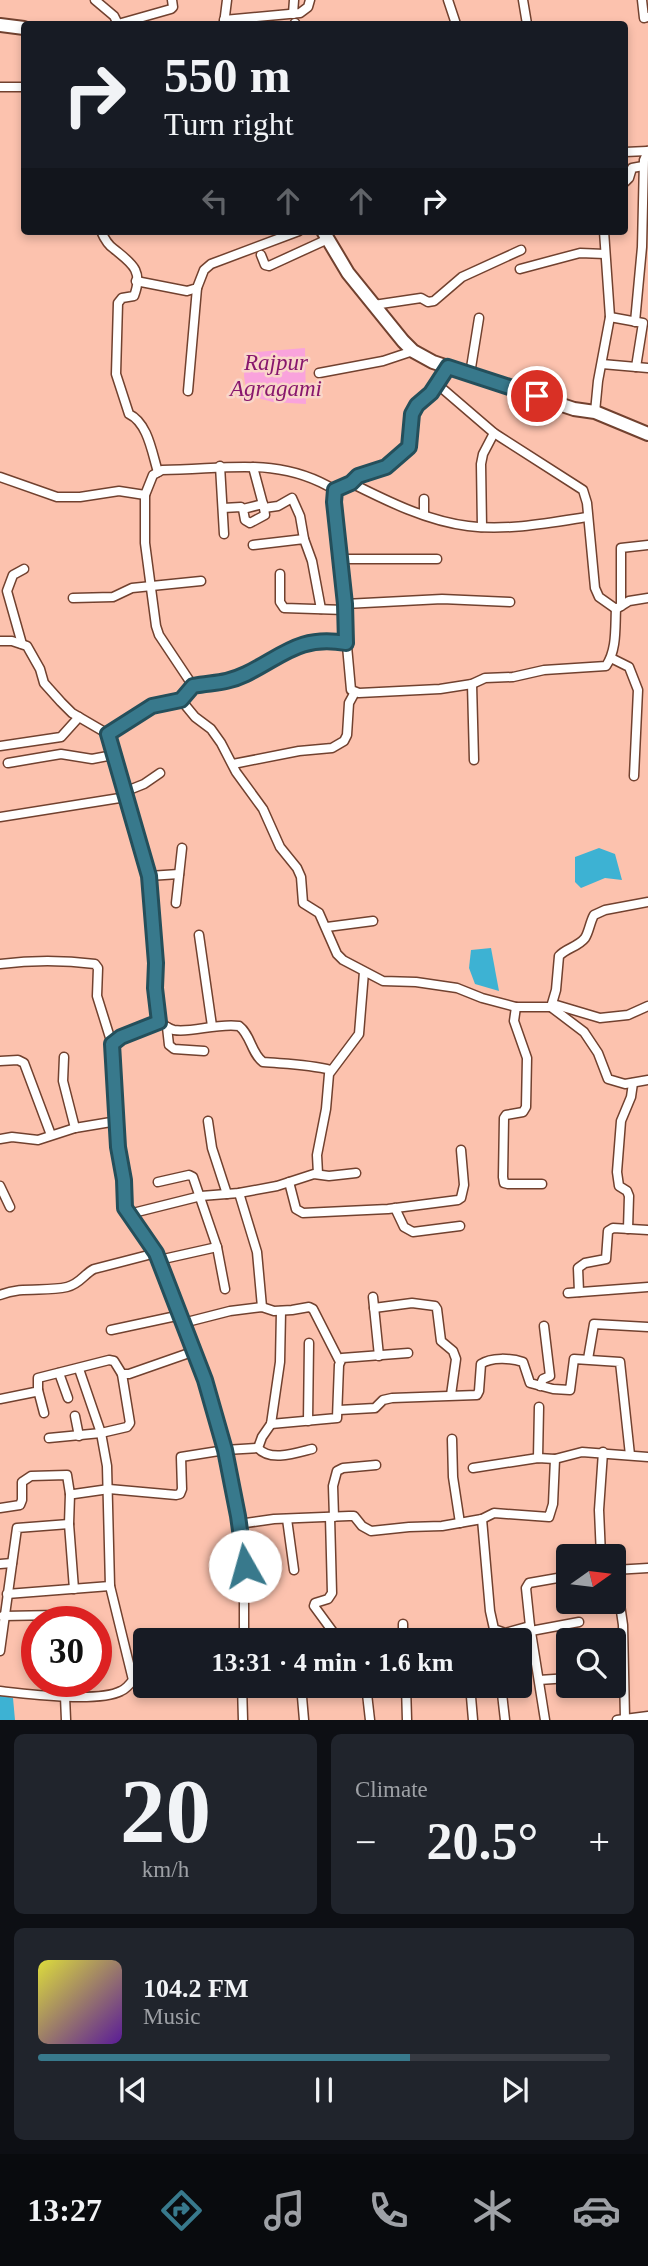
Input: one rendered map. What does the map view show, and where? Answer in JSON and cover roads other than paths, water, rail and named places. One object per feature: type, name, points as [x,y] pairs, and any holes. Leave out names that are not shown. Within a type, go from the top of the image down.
[{"type":"main road","points":[[0,25],[21,28]]},
{"type":"main road","points":[[328,235],[348,273],[413,351],[448,367],[574,409],[595,412],[648,434]]},
{"type":"street","points":[[95,0],[116,21]]},
{"type":"street","points":[[129,21],[171,9],[172,0]]},
{"type":"street","points":[[224,21],[228,0]]},
{"type":"street","points":[[294,0],[294,20]]},
{"type":"street","points":[[259,21],[294,20],[305,11],[310,0]]},
{"type":"street","points":[[449,0],[455,21]]},
{"type":"street","points":[[523,0],[526,21]]},
{"type":"street","points":[[642,0],[644,18],[648,18]]},
{"type":"street","points":[[0,87],[21,87]]},
{"type":"street","points":[[628,152],[647,151],[643,166],[642,323],[636,367]]},
{"type":"street","points":[[628,179],[632,168],[643,166]]},
{"type":"street","points":[[104,235],[113,249],[133,265],[136,281],[134,296],[122,298],[118,303],[116,374],[129,414],[138,418],[144,429],[158,472]]},
{"type":"street","points":[[188,391],[197,288],[204,270],[211,264],[288,235]]},
{"type":"street","points":[[261,255],[265,265],[269,265],[325,235]]},
{"type":"street","points":[[595,412],[610,317],[604,235]]},
{"type":"street","points":[[374,305],[421,298],[428,302],[434,301],[462,277],[521,250]]},
{"type":"street","points":[[520,269],[580,253],[605,254]]},
{"type":"street","points":[[136,281],[187,291],[197,288]]},
{"type":"street","points":[[610,317],[642,323]]},
{"type":"street","points":[[470,374],[479,318]]},
{"type":"street","points":[[319,373],[383,361],[413,351]]},
{"type":"street","points":[[602,364],[648,368]]},
{"type":"street","points":[[335,490],[351,483],[358,476],[386,467],[409,447],[412,414],[438,384],[448,367]]},
{"type":"street","points":[[438,384],[494,433],[583,491],[595,589],[599,597],[618,607]]},
{"type":"street","points":[[482,527],[481,464],[494,433]]},
{"type":"street","points":[[220,466],[224,534]]},
{"type":"street","points":[[193,686],[159,635],[145,543],[145,495],[153,475],[158,472],[220,466],[253,467],[313,477],[335,490]]},
{"type":"street","points":[[243,509],[246,520],[250,523],[265,515],[253,467]]},
{"type":"street","points":[[0,477],[57,497],[80,497],[119,491],[145,495]]},
{"type":"street","points":[[351,483],[393,504],[457,525],[527,525],[587,517]]},
{"type":"street","points":[[335,490],[346,643],[351,690],[355,692],[440,689],[472,684],[485,678],[513,677],[544,670],[606,666],[611,658],[618,607],[621,548],[648,545]]},
{"type":"street","points":[[223,508],[278,506],[292,498],[300,516],[312,561],[321,610]]},
{"type":"street","points":[[424,499],[424,514]]},
{"type":"street","points":[[253,545],[304,539]]},
{"type":"street","points":[[339,559],[437,559]]},
{"type":"street","points":[[22,643],[8,591],[13,575],[24,569]]},
{"type":"street","points":[[280,574],[282,607],[321,610],[442,599],[510,602]]},
{"type":"street","points":[[74,598],[113,597],[124,590],[201,581]]},
{"type":"street","points":[[618,607],[629,601],[648,598]]},
{"type":"street","points":[[108,734],[152,706],[181,700],[193,686],[219,684],[232,679],[295,645],[327,640],[346,643]]},
{"type":"street","points":[[0,641],[27,646],[34,655],[44,683],[72,713],[108,734],[149,876],[156,963],[155,988],[169,1045],[174,1049],[204,1051]]},
{"type":"street","points":[[611,658],[629,667],[638,690],[635,776]]},
{"type":"street","points":[[472,684],[474,760]]},
{"type":"street","points":[[233,764],[299,751],[332,748],[344,741],[347,735],[349,703],[355,692]]},
{"type":"street","points":[[181,700],[195,717],[211,729],[236,772],[263,809],[280,848],[301,877],[303,903],[319,913],[337,954],[364,972],[383,981],[457,988],[516,1007],[552,1006],[600,1018],[628,1015],[648,1006]]},
{"type":"street","points":[[0,746],[61,737],[79,717]]},
{"type":"street","points":[[8,762],[61,754],[92,759],[113,755]]},
{"type":"street","points":[[0,817],[125,794],[160,773]]},
{"type":"street","points":[[176,903],[182,848]]},
{"type":"street","points":[[149,876],[179,874]]},
{"type":"street","points":[[552,1006],[559,957],[562,952],[586,937],[594,915],[605,910],[648,902]]},
{"type":"street","points":[[327,927],[373,921]]},
{"type":"street","points":[[199,935],[212,1026]]},
{"type":"street","points":[[0,964],[35,960],[95,964],[98,968],[97,996],[112,1044],[125,1208],[158,1257],[192,1352],[205,1380],[225,1450],[245,1566],[244,1628]]},
{"type":"street","points":[[318,1174],[317,1155],[325,1117],[328,1079],[331,1070],[359,1034],[364,972]]},
{"type":"street","points":[[552,1006],[584,1032],[598,1053],[608,1079],[633,1083],[648,1080]]},
{"type":"street","points":[[516,1007],[516,1028],[527,1058],[526,1107],[523,1112],[506,1115],[504,1118],[503,1177],[504,1183],[508,1184],[542,1184]]},
{"type":"street","points":[[112,1044],[121,1037],[163,1024],[179,1031],[235,1026],[243,1029],[258,1058],[263,1062],[307,1064],[331,1070]]},
{"type":"street","points":[[64,1057],[62,1081],[75,1128]]},
{"type":"street","points":[[0,1061],[18,1060],[24,1063],[51,1135]]},
{"type":"street","points":[[628,1229],[629,1196],[619,1186],[617,1172],[621,1149],[621,1121],[631,1097],[633,1083]]},
{"type":"street","points":[[208,1121],[212,1148],[227,1194]]},
{"type":"street","points":[[0,1139],[12,1137],[32,1140],[75,1128],[117,1122]]},
{"type":"street","points":[[289,1182],[299,1212],[395,1208],[461,1198],[464,1185],[461,1150]]},
{"type":"street","points":[[129,1214],[201,1196],[239,1193],[318,1174],[329,1176],[356,1173]]},
{"type":"street","points":[[158,1182],[189,1175],[193,1177],[217,1247],[225,1289]]},
{"type":"street","points":[[0,1186],[10,1207]]},
{"type":"street","points":[[239,1193],[257,1252],[262,1307]]},
{"type":"street","points":[[395,1208],[404,1227],[413,1232],[460,1226]]},
{"type":"street","points":[[579,1292],[580,1265],[606,1259],[607,1231],[613,1228],[648,1230]]},
{"type":"street","points":[[0,1295],[13,1290],[68,1287],[83,1280],[87,1273],[94,1269],[217,1247]]},
{"type":"street","points":[[568,1293],[648,1287]]},
{"type":"street","points":[[373,1297],[379,1356]]},
{"type":"street","points":[[374,1308],[412,1303],[435,1306],[442,1340],[453,1351],[456,1359],[451,1395]]},
{"type":"street","points":[[111,1330],[262,1307],[281,1311],[309,1307],[313,1309],[339,1360],[337,1418],[271,1424]]},
{"type":"street","points":[[258,1448],[271,1424],[280,1362],[281,1311]]},
{"type":"street","points":[[589,1359],[594,1324],[648,1327]]},
{"type":"street","points":[[540,1386],[543,1379],[550,1376],[544,1326]]},
{"type":"street","points":[[308,1421],[309,1343]]},
{"type":"street","points":[[122,1374],[192,1352]]},
{"type":"street","points":[[339,1360],[345,1357],[408,1353]]},
{"type":"street","points":[[339,1410],[374,1408],[383,1400],[392,1398],[477,1395],[481,1364],[484,1361],[520,1361],[530,1383],[570,1390],[574,1359],[620,1362],[630,1455]]},
{"type":"street","points":[[44,1413],[38,1378],[114,1361],[122,1374],[130,1423],[124,1428],[101,1433],[49,1438]]},
{"type":"street","points":[[79,1369],[101,1433],[107,1466],[110,1586],[133,1680],[123,1691],[112,1693]]},
{"type":"street","points":[[59,1373],[68,1398]]},
{"type":"street","points":[[0,1399],[38,1390]]},
{"type":"street","points":[[538,1458],[539,1407]]},
{"type":"street","points":[[75,1416],[79,1436]]},
{"type":"street","points":[[452,1439],[453,1478],[460,1523]]},
{"type":"street","points":[[70,1494],[109,1489],[176,1495],[180,1494],[182,1489],[181,1457],[258,1448]]},
{"type":"street","points":[[258,1448],[262,1453],[270,1455],[312,1449]]},
{"type":"street","points":[[473,1468],[538,1458],[555,1459],[582,1452],[648,1457]]},
{"type":"street","points":[[600,1544],[599,1510],[603,1452]]},
{"type":"street","points":[[239,1524],[354,1516],[370,1531],[442,1526],[482,1519],[494,1513],[549,1517],[552,1514],[555,1459]]},
{"type":"street","points":[[330,1628],[314,1605],[328,1598],[332,1588],[333,1486],[337,1471],[376,1465]]},
{"type":"street","points":[[0,1507],[20,1504],[22,1482],[31,1476],[67,1475],[74,1589]]},
{"type":"street","points":[[287,1519],[294,1570]]},
{"type":"street","points":[[482,1519],[494,1628]]},
{"type":"street","points":[[0,1651],[17,1528],[69,1524]]},
{"type":"street","points":[[0,1564],[12,1563]]},
{"type":"street","points":[[626,1569],[648,1568]]},
{"type":"street","points":[[530,1628],[526,1588],[529,1583],[556,1578]]},
{"type":"street","points":[[7,1594],[110,1586]]},
{"type":"street","points":[[3,1616],[21,1616]]},
{"type":"street","points":[[532,1629],[579,1622]]},
{"type":"street","points":[[532,1639],[545,1720]]},
{"type":"street","points":[[540,1680],[556,1679]]},
{"type":"street","points":[[0,1691],[21,1693]]},
{"type":"street","points":[[65,1697],[66,1720]]},
{"type":"street","points":[[242,1698],[243,1720]]},
{"type":"street","points":[[302,1698],[304,1720]]},
{"type":"street","points":[[367,1698],[370,1720]]},
{"type":"street","points":[[406,1698],[407,1720]]},
{"type":"street","points":[[471,1698],[473,1720]]},
{"type":"street","points":[[502,1698],[505,1720]]},
{"type":"street","points":[[625,1698],[625,1719]]},
{"type":"street","points":[[617,1720],[648,1716]]},
{"type":"water","points":[[599,848],[615,854],[622,880],[605,878],[581,888],[575,882],[575,857]]},
{"type":"water","points":[[491,948],[499,991],[475,984],[469,968],[471,950]]},
{"type":"water","points":[[0,1695],[13,1698],[15,1720],[0,1720]]},
{"type":"park label","name":"Rajpur Agragami","points":[[276,375]]}]
